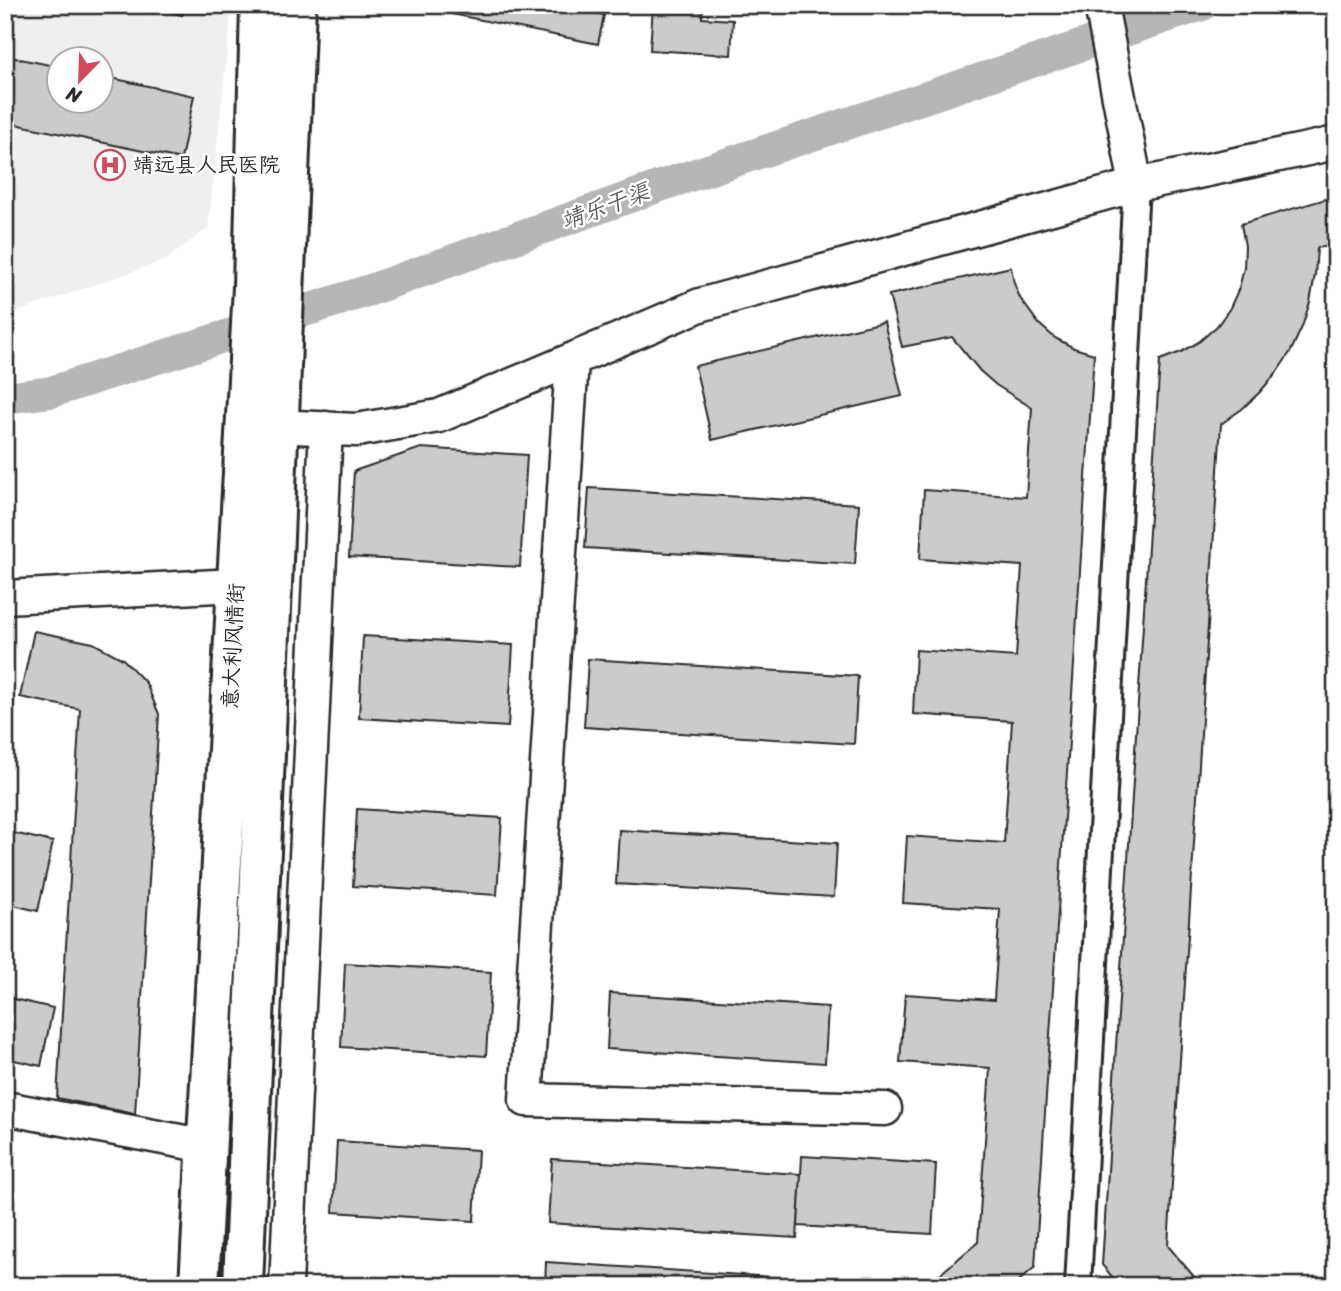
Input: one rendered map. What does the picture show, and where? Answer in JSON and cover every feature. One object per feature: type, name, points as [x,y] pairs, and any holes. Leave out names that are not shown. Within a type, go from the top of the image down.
[{"type":"street","name":"意大利风情街","points":[[260,5],[269,281]]},
{"type":"street","name":"意大利风情街","points":[[243,1286],[261,426],[269,281],[296,5]]},
{"type":"street","points":[[1078,1286],[1136,185],[1101,5]]},
{"type":"street","points":[[261,426],[357,430],[439,416],[700,305],[1136,185],[1336,144]]},
{"type":"street","points":[[572,360],[526,1100],[885,1109]]},
{"type":"street","name":"意大利风情街","points":[[199,1286],[236,585],[261,426]]},
{"type":"street","points":[[286,1286],[326,428]]},
{"type":"street","points":[[5,597],[236,585]]},
{"type":"street","points":[[5,1108],[206,1146]]},
{"type":"shaded area","name":"靖远县人民医院","points":[[5,5],[232,5],[208,228],[166,260],[5,316]]},
{"type":"building","points":[[136,5],[184,5],[182,15]]},
{"type":"building","points":[[443,5],[557,5],[604,15],[598,44],[442,12]]},
{"type":"building","points":[[653,5],[703,6],[702,18],[733,20],[731,55],[650,50]]},
{"type":"building","points":[[5,56],[46,64],[46,116],[116,116],[116,79],[194,96],[181,159],[5,122]]},
{"type":"building","points":[[1336,196],[1336,245],[1317,248],[1310,302],[1291,351],[1260,392],[1221,424],[1168,1246],[1202,1286],[1120,1286],[1102,1265],[1160,360],[1200,341],[1217,326],[1230,308],[1244,268],[1245,246],[1241,224]]},
{"type":"building","points":[[1011,267],[1020,298],[1039,324],[1055,338],[1094,354],[1035,1267],[1013,1286],[926,1286],[978,1242],[990,1068],[900,1062],[905,994],[994,1000],[1000,909],[903,903],[907,836],[1004,843],[1012,721],[913,714],[916,650],[1016,657],[1022,566],[920,559],[924,490],[1026,497],[1032,408],[996,385],[980,371],[952,337],[902,347],[889,295]]},
{"type":"building","points":[[884,322],[902,396],[712,440],[695,366]]},
{"type":"building","points":[[421,448],[527,455],[520,567],[349,557],[354,471]]},
{"type":"building","points":[[589,488],[859,504],[855,564],[585,548]]},
{"type":"building","points":[[34,631],[93,643],[123,659],[146,683],[159,714],[135,1114],[57,1098],[80,709],[20,697]]},
{"type":"building","points":[[363,636],[513,645],[508,727],[359,718]]},
{"type":"building","points":[[588,659],[858,676],[854,744],[584,727]]},
{"type":"building","points":[[357,809],[502,818],[497,895],[353,886]]},
{"type":"building","points":[[619,830],[837,843],[834,897],[616,884]]},
{"type":"building","points":[[5,831],[53,842],[38,911],[5,903]]},
{"type":"building","points":[[345,963],[491,972],[486,1056],[341,1047]]},
{"type":"building","points":[[610,993],[828,1007],[825,1063],[607,1049]]},
{"type":"building","points":[[5,997],[53,1008],[41,1066],[5,1058]]},
{"type":"building","points":[[337,1141],[478,1150],[474,1221],[333,1212]]},
{"type":"building","points":[[802,1156],[936,1164],[932,1234],[798,1226]]},
{"type":"building","points":[[552,1159],[801,1174],[797,1238],[548,1223]]},
{"type":"building","points":[[546,1262],[905,1286],[545,1286]]},
{"type":"waterway","name":"靖乐干渠","points":[[5,398],[51,392],[370,290],[663,185],[1202,5]]},
{"type":"place","name":"靖远县人民医院","points":[[110,165]]}]
